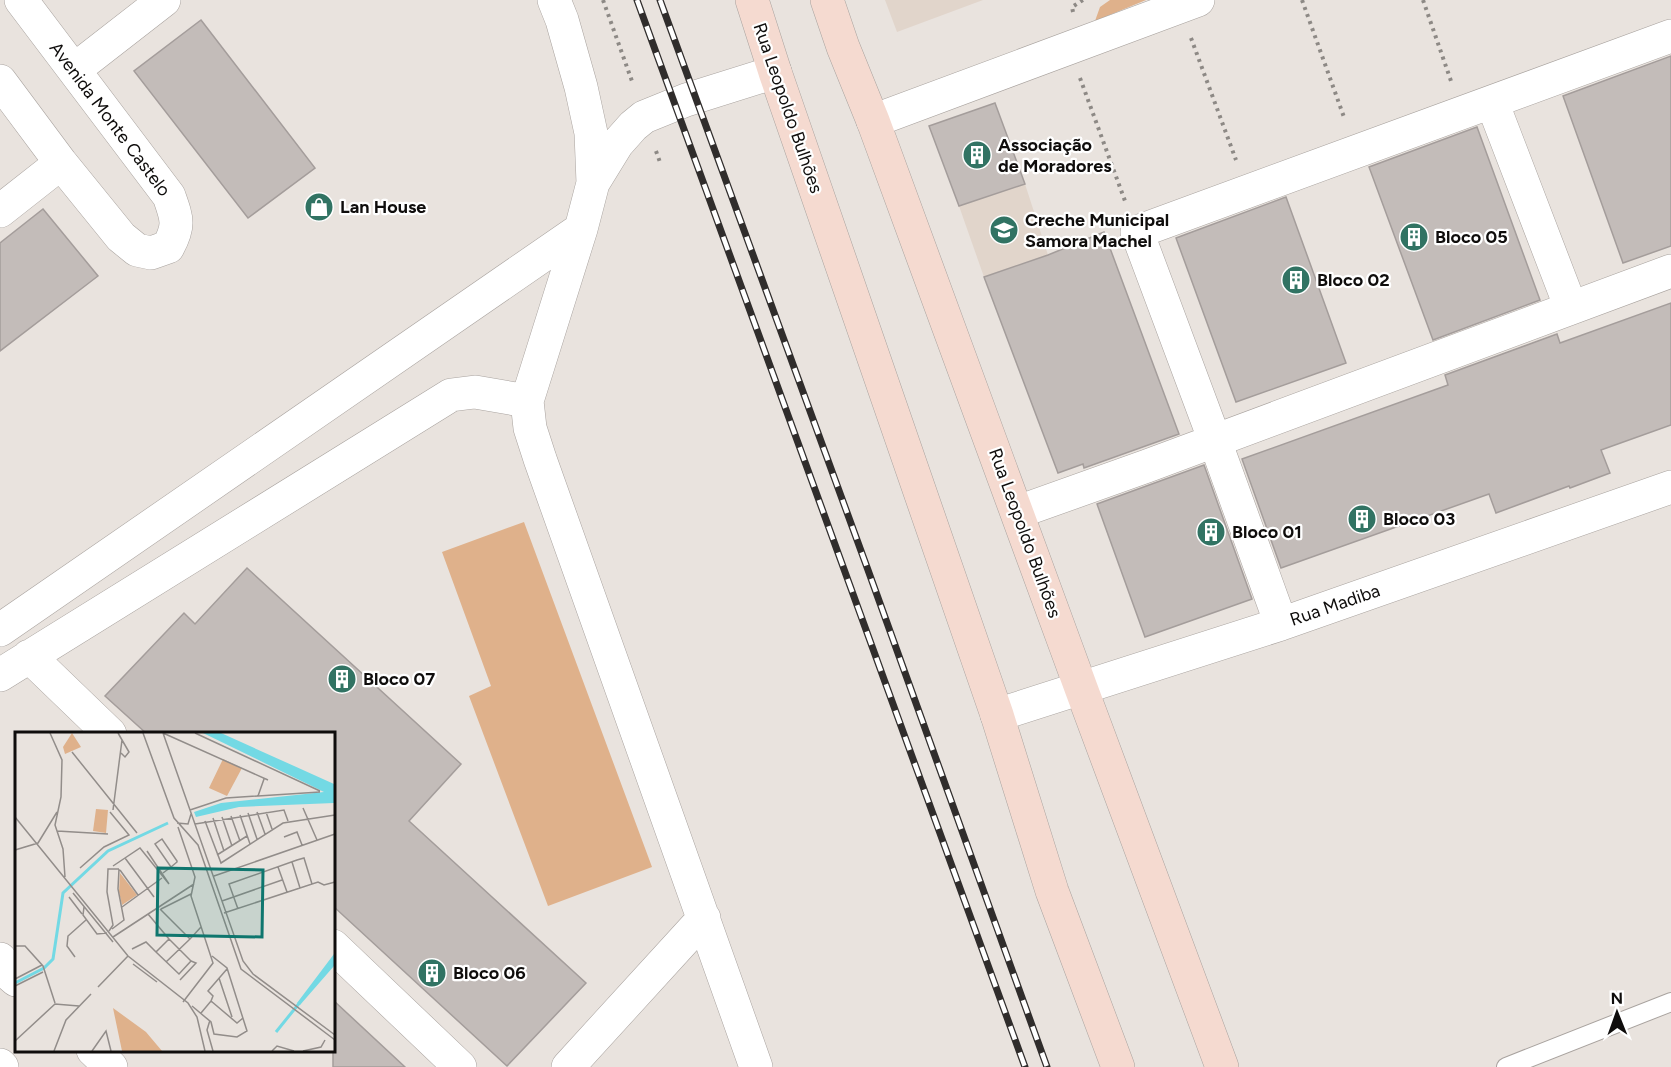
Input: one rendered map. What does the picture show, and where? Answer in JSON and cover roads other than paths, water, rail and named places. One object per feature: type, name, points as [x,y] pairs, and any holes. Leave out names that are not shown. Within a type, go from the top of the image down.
[{"type":"main road","name":"Rua Leopoldo Bulhões","points":[[752,0],[997,715],[1052,891],[1118,1067]]},
{"type":"main road","name":"Rua Leopoldo Bulhões","points":[[827,0],[1222,1067]]},
{"type":"street","name":"Avenida Monte Castelo","points":[[0,81],[61,163],[121,237],[137,250],[151,253],[168,247],[175,234],[176,217],[169,196],[21,0]]},
{"type":"street","points":[[74,70],[164,0]]},
{"type":"street","points":[[554,0],[581,87],[591,133],[593,183],[581,229],[527,401],[533,442],[756,1067]]},
{"type":"street","points":[[873,121],[1189,3]]},
{"type":"street","points":[[1281,624],[1137,232],[1671,36]]},
{"type":"street","points":[[593,183],[617,144],[644,117],[686,100],[775,72]]},
{"type":"street","points":[[1478,107],[1570,308]]},
{"type":"street","points":[[0,211],[61,163]]},
{"type":"street","points":[[0,630],[581,229]]},
{"type":"street","points":[[1018,512],[1671,271]]},
{"type":"street","points":[[0,675],[451,395],[475,392],[527,401]]},
{"type":"street","name":"Rua Madiba","points":[[997,715],[1281,624],[1671,487]]},
{"type":"street","points":[[28,656],[108,732]]},
{"type":"street","points":[[568,1067],[704,918]]},
{"type":"street","points":[[334,947],[460,1067]]},
{"type":"street","points":[[95,1052],[111,1067]]},
{"type":"lane","points":[[1506,1067],[1671,1002]]},
{"type":"railway","points":[[637,0],[1025,1067]]},
{"type":"railway","points":[[660,0],[1047,1067]]},
{"type":"place","name":"Associação de Moradores","points":[[977,155]]},
{"type":"place","name":"Lan House","points":[[319,207]]},
{"type":"place","name":"Creche Municipal Samora Machel","points":[[1004,230]]},
{"type":"place","name":"Bloco 05","points":[[1414,237]]},
{"type":"place","name":"Bloco 02","points":[[1296,280]]},
{"type":"place","name":"Bloco 03","points":[[1362,519]]},
{"type":"place","name":"Bloco 01","points":[[1211,532]]},
{"type":"place","name":"Bloco 07","points":[[342,679]]},
{"type":"place","name":"Bloco 06","points":[[432,973]]}]
